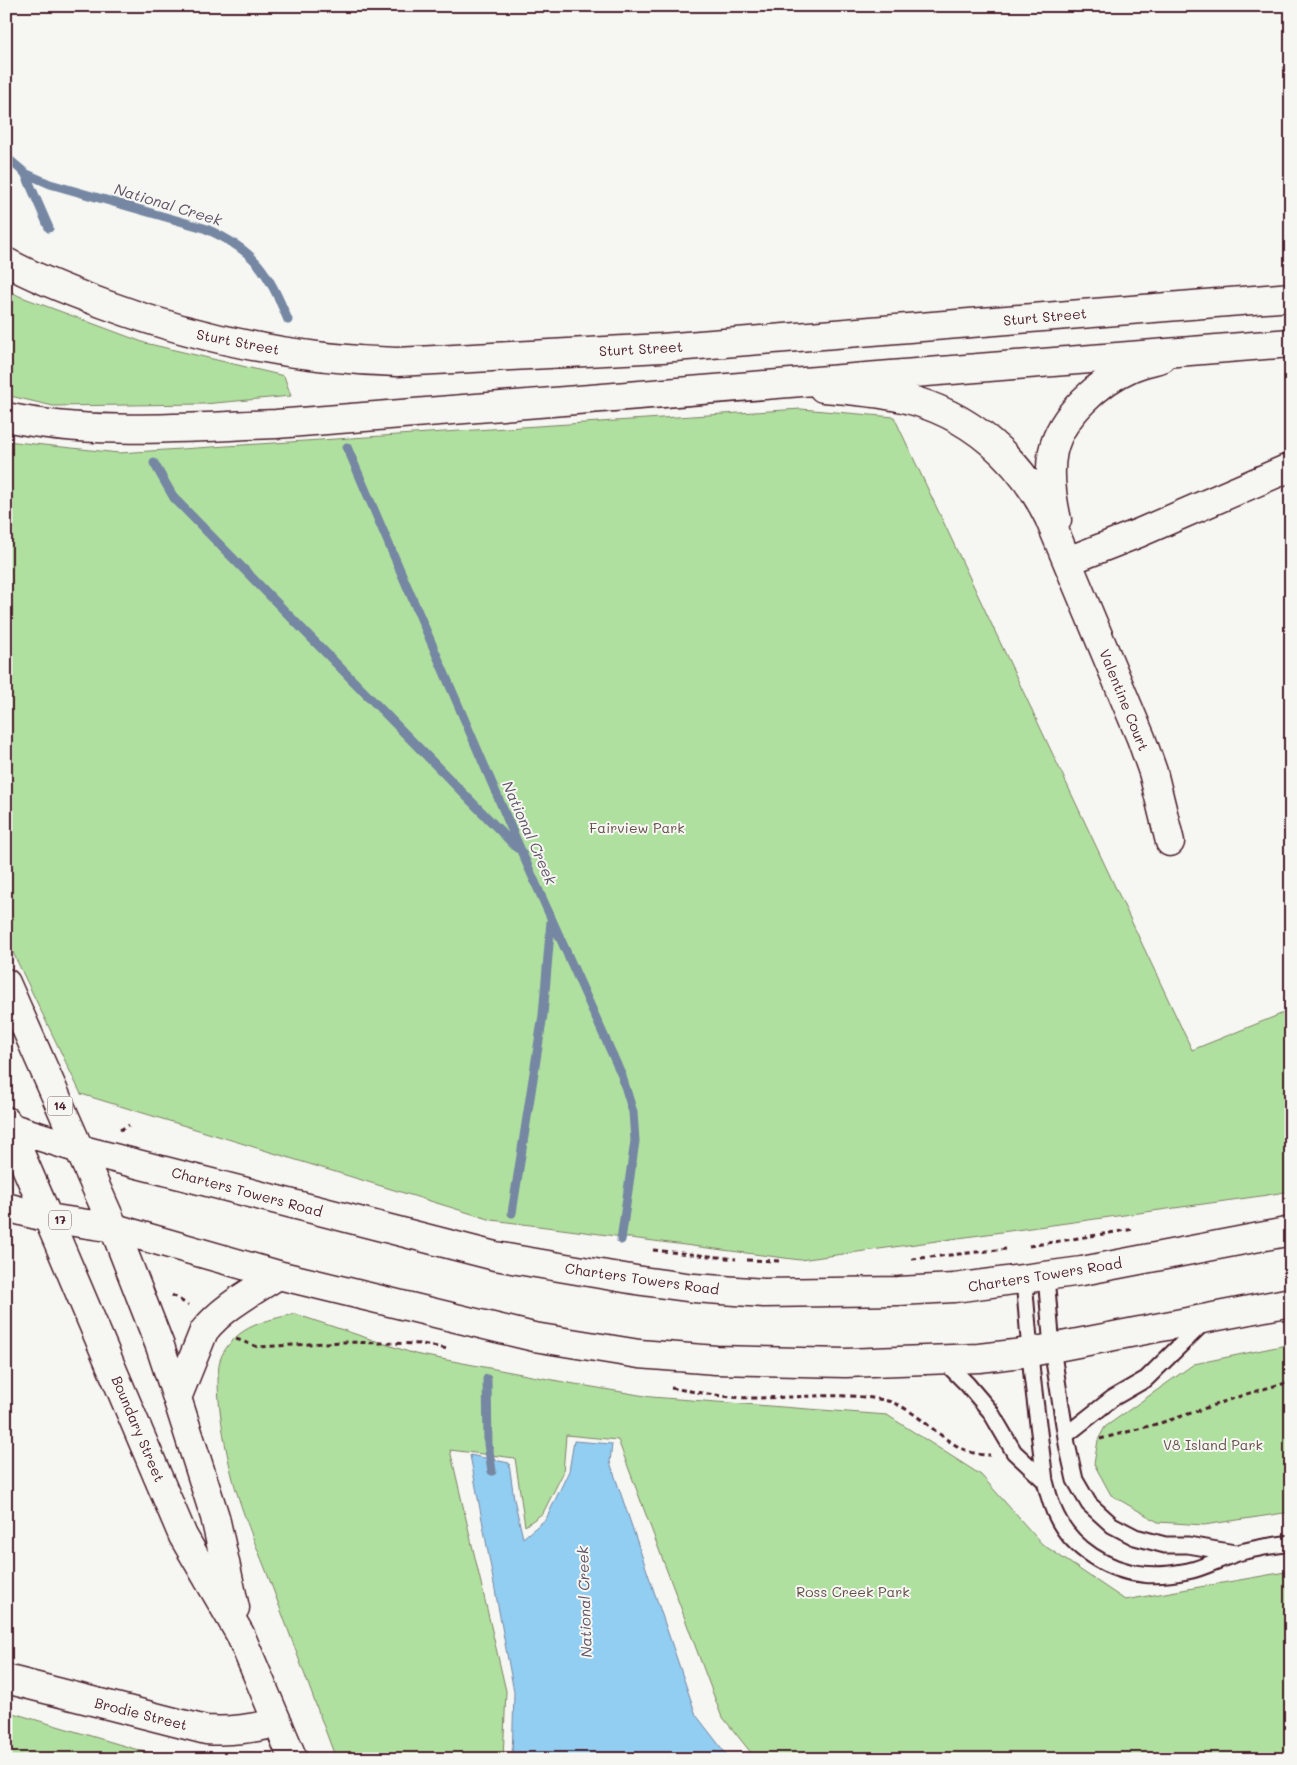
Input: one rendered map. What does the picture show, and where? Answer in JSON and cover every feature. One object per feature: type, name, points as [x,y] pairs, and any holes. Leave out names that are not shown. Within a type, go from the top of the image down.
[{"type":"main road","name":"Sturt Street","points":[[6,262],[77,295],[140,318],[201,335],[249,345],[355,361],[397,362],[662,348],[1291,297]]},
{"type":"main road","points":[[1243,301],[1291,292]]},
{"type":"main road","points":[[6,417],[29,422],[73,426],[127,428],[276,424],[1291,343]]},
{"type":"main road","name":"Valentine Court","points":[[1068,561],[1053,501],[1052,488],[1053,452],[1065,422],[1080,403],[1131,367],[1188,352]]},
{"type":"main road","name":"Valentine Court","points":[[788,384],[880,393],[905,398],[948,413],[965,422],[998,448],[1025,477],[1042,504],[1068,561],[1141,738],[1153,772],[1170,842]]},
{"type":"main road","points":[[1068,561],[1139,533],[1291,467]]},
{"type":"main road","name":"14","points":[[6,983],[114,1228]]},
{"type":"main road","name":"14","points":[[7,1125],[48,1218]]},
{"type":"main road","name":"Charters Towers Road","points":[[7,1125],[79,1149],[486,1254],[558,1268],[694,1288],[764,1293],[836,1293],[954,1288],[1035,1278],[1291,1231]]},
{"type":"main road","name":"17","points":[[6,1207],[48,1218],[114,1228],[278,1275],[416,1310],[534,1337],[639,1354],[716,1360],[845,1364],[979,1358],[1042,1350],[1291,1302]]},
{"type":"main road","name":"Boundary Street","points":[[48,1218],[183,1536],[240,1634],[293,1759]]},
{"type":"main road","name":"Boundary Street","points":[[114,1228],[160,1346],[214,1517],[240,1634]]},
{"type":"main road","points":[[177,1398],[204,1331],[211,1322],[228,1307],[278,1275]]},
{"type":"main road","name":"Brodie Street","points":[[6,1679],[206,1730],[223,1732],[278,1722]]},
{"type":"lane","points":[[1035,1278],[1042,1350],[1066,1435],[1075,1480],[1089,1504],[1112,1525],[1135,1537],[1165,1545],[1188,1545],[1236,1553]]},
{"type":"lane","points":[[1035,1278],[1042,1350],[1032,1375],[1045,1481],[1056,1516],[1072,1539],[1093,1556],[1120,1569],[1141,1574],[1160,1575],[1190,1571],[1236,1553],[1291,1543]]},
{"type":"lane","points":[[1066,1435],[1113,1398],[1146,1379],[1208,1318]]},
{"type":"lane","points":[[942,1359],[973,1390],[990,1411],[1014,1452],[1045,1481]]},
{"type":"path","points":[[1027,1246],[1143,1227]]},
{"type":"path","points":[[910,1259],[1007,1249]]},
{"type":"path","points":[[648,1250],[744,1260],[783,1261]]},
{"type":"path","points":[[168,1292],[191,1308]]},
{"type":"green space","points":[[6,289],[19,296],[145,343],[284,376],[291,396],[204,404],[53,406],[6,395]]},
{"type":"green space","name":"Fairview Park","points":[[801,409],[894,417],[1192,1050],[1291,1010],[1291,1191],[800,1260],[492,1220],[81,1094],[6,938],[6,441],[119,453]]},
{"type":"green space","name":"Ross Creek Park","points":[[295,1314],[415,1354],[651,1397],[887,1415],[981,1475],[1042,1544],[1125,1600],[1291,1571],[1291,1759],[756,1759],[721,1715],[618,1440],[566,1435],[563,1473],[543,1513],[525,1526],[515,1458],[450,1450],[506,1691],[503,1759],[336,1759],[248,1526],[229,1463],[219,1402],[219,1366],[222,1355],[228,1345],[236,1337],[253,1326]]},
{"type":"green space","name":"V8 Island Park","points":[[1291,1344],[1291,1512],[1204,1525],[1158,1522],[1111,1495],[1094,1464],[1098,1440],[1105,1427],[1194,1364]]},
{"type":"green space","points":[[6,1711],[169,1759],[6,1759]]},
{"type":"water","points":[[574,1441],[612,1444],[610,1462],[696,1715],[730,1759],[512,1759],[514,1692],[470,1455],[509,1463],[514,1499],[523,1538],[546,1519],[569,1471]]},
{"type":"waterway","name":"National Creek","points":[[6,157],[25,173],[50,184],[204,228],[221,236],[247,254],[266,275],[288,320]]},
{"type":"waterway","points":[[25,173],[49,228]]},
{"type":"waterway","name":"National Creek","points":[[347,447],[522,853],[622,1076],[633,1112],[635,1141],[621,1240]]},
{"type":"waterway","points":[[154,463],[174,498],[517,848]]},
{"type":"waterway","points":[[512,1213],[543,1015],[551,921]]},
{"type":"waterway","points":[[487,1379],[488,1444],[492,1471]]}]
